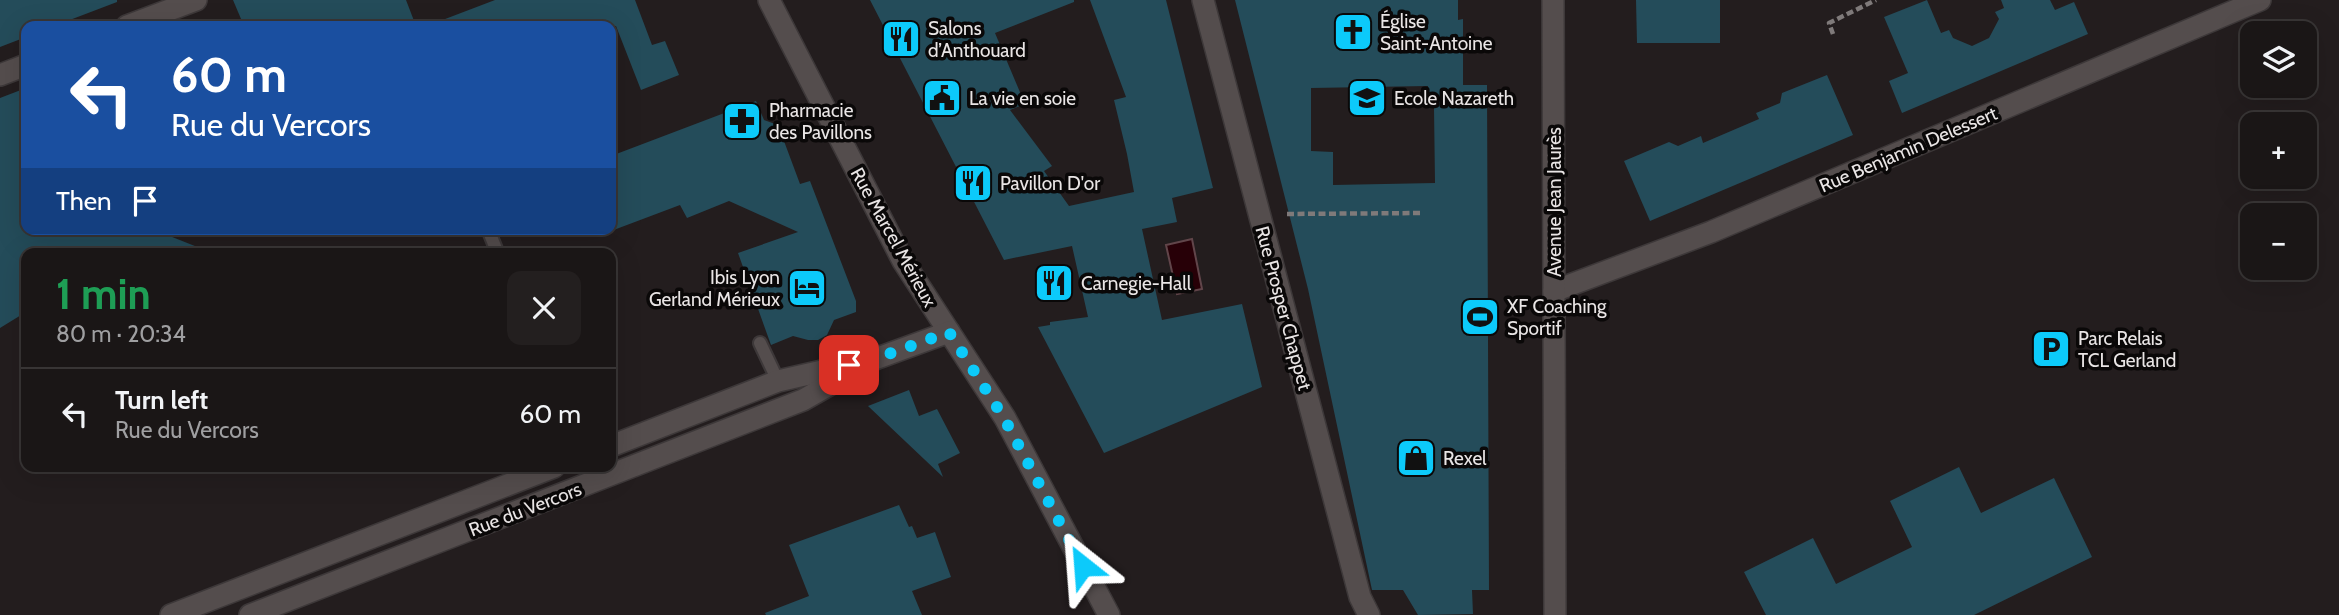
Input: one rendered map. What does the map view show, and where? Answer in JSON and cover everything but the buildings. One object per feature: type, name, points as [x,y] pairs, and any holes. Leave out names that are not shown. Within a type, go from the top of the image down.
[{"type":"street","points":[[140,21],[195,0]]},
{"type":"street","name":"Rue Marcel Mérieux","points":[[769,0],[903,261],[1004,418],[1109,615]]},
{"type":"street","name":"Rue Prosper Chappet","points":[[1203,0],[1360,597],[1369,615]]},
{"type":"street","name":"Avenue Jean Jaurès","points":[[1553,0],[1555,615]]},
{"type":"street","name":"Rue Benjamin Delessert","points":[[1554,291],[1711,232],[2260,0]]},
{"type":"street","points":[[0,75],[21,67]]},
{"type":"street","name":"Rue du Vercors","points":[[616,444],[778,381],[874,359],[949,332]]},
{"type":"street","name":"Rue du Vercors","points":[[616,466],[803,400],[874,359]]},
{"type":"street","name":"Rue du Vercors","points":[[171,615],[541,472]]},
{"type":"street","name":"Rue du Vercors","points":[[250,615],[589,475]]},
{"type":"lane","points":[[760,343],[778,381]]},
{"type":"path","points":[[1833,34],[1829,23],[1875,0]]},
{"type":"path","points":[[1259,214],[1423,213]]},
{"type":"shaded area","points":[[1192,239],[1202,289],[1177,294],[1166,245]]},
{"type":"place","name":"Église Saint-Antoine","points":[[1353,32]]},
{"type":"place","name":"Salons d’Anthouard","points":[[901,39]]},
{"type":"place","name":"La vie en soie","points":[[942,98]]},
{"type":"place","name":"Ecole Nazareth","points":[[1367,98]]},
{"type":"place","name":"Pharmacie des Pavillons","points":[[742,121]]},
{"type":"place","name":"Pavillon D'or","points":[[973,183]]},
{"type":"place","name":"Carnegie-Hall","points":[[1054,283]]},
{"type":"place","name":"Ibis Lyon Gerland Mérieux","points":[[807,288]]},
{"type":"place","name":"XF Coaching Sportif","points":[[1480,317]]},
{"type":"place","name":"Parc Relais TCL Gerland","points":[[2051,349]]},
{"type":"place","name":"Rexel","points":[[1416,458]]},
{"type":"route","points":[[849,365],[875,359],[949,332],[1004,418],[1083,566]]}]
